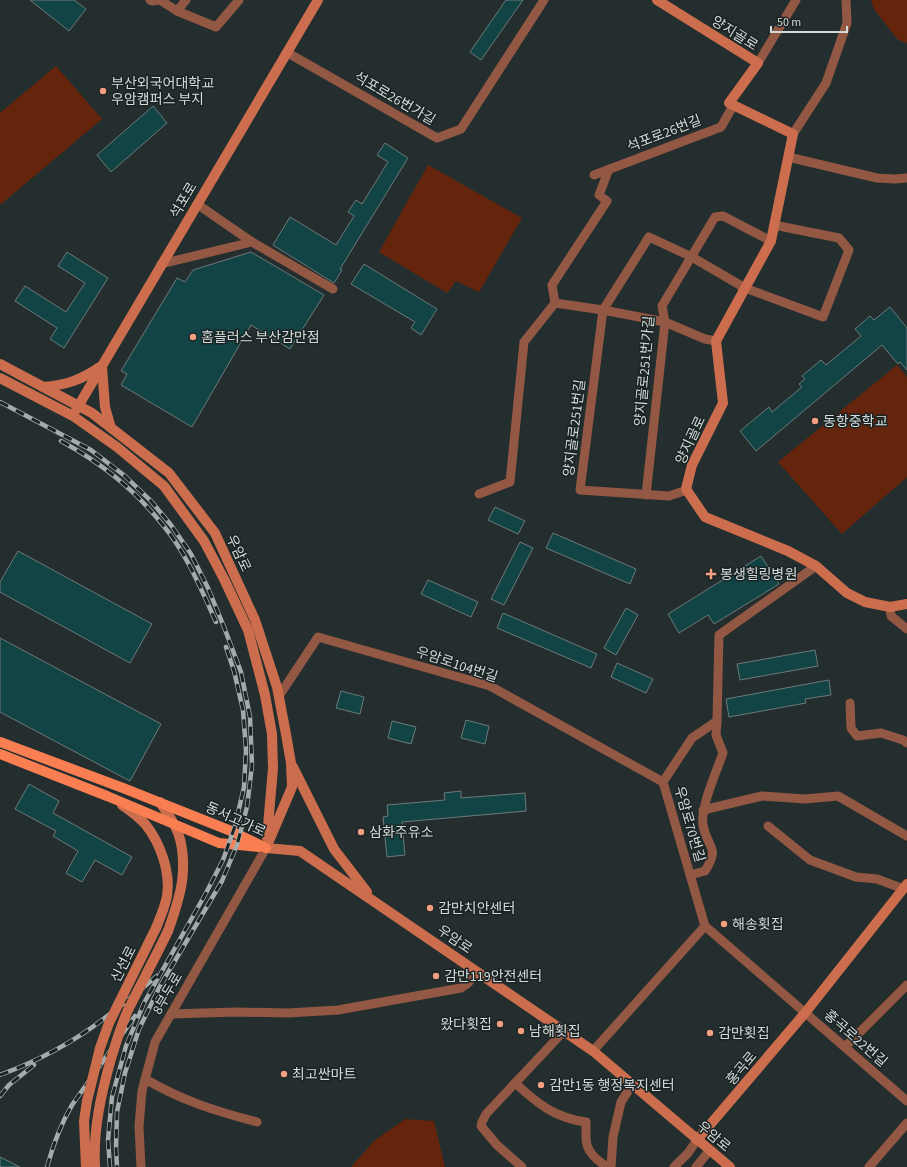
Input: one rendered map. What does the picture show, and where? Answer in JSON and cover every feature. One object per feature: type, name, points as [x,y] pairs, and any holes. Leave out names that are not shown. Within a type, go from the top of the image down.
[{"type":"main road","name":"석포로","points":[[73,416],[161,264],[288,53],[318,0]]},
{"type":"main road","name":"양지골로","points":[[657,0],[758,63],[729,103],[733,106]]},
{"type":"main road","points":[[716,341],[771,241],[793,134],[733,106]]},
{"type":"main road","name":"양지골로","points":[[687,490],[692,465],[723,403],[716,341]]},
{"type":"main road","name":"우암로","points":[[0,364],[92,413],[169,472],[214,533],[255,620],[280,696],[290,762],[292,787],[266,848]]},
{"type":"main road","points":[[43,387],[58,386],[79,380],[102,366],[105,407],[111,428]]},
{"type":"main road","name":"우암로","points":[[0,378],[73,416],[117,447],[164,486],[204,541],[224,578],[248,630],[265,695],[272,734],[273,768],[266,848]]},
{"type":"main road","points":[[687,490],[705,517],[788,551],[816,566],[848,593],[865,602],[890,607],[907,604]]},
{"type":"main road","name":"동서고가로","points":[[0,742],[160,802],[231,831],[266,848]]},
{"type":"main road","name":"동서고가로","points":[[0,754],[107,796],[219,843],[266,848]]},
{"type":"main road","points":[[290,762],[334,849],[373,900]]},
{"type":"main road","name":"신선로","points":[[86,1167],[84,1121],[87,1101],[100,1048],[109,1023],[156,928],[167,895],[168,880],[159,848],[146,826],[134,813],[107,796]]},
{"type":"main road","name":"신선로","points":[[96,1167],[95,1154],[98,1113],[104,1082],[118,1034],[168,931],[180,895],[182,853],[180,837],[175,825],[160,802]]},
{"type":"main road","name":"우암로","points":[[266,848],[300,851],[564,1031],[593,1051],[730,1167]]},
{"type":"main road","name":"홍곡로","points":[[697,1140],[805,1013],[905,886]]},
{"type":"street","points":[[150,0],[159,0],[177,11],[216,27],[239,0]]},
{"type":"street","points":[[177,11],[186,0]]},
{"type":"street","name":"석포로26번가길","points":[[288,53],[437,138],[461,129],[544,0]]},
{"type":"street","points":[[758,63],[796,0]]},
{"type":"street","points":[[793,134],[826,83],[847,23],[846,0]]},
{"type":"street","name":"석포로26번길","points":[[594,175],[721,127],[733,106]]},
{"type":"street","points":[[788,157],[878,178],[907,178]]},
{"type":"street","points":[[479,494],[510,482],[524,342],[555,303],[552,285],[607,201],[599,195],[608,169]]},
{"type":"street","points":[[197,204],[252,242],[332,289]]},
{"type":"street","name":"양지골로251번가길","points":[[646,495],[665,322],[662,306],[716,217],[723,216],[771,241]]},
{"type":"street","points":[[692,257],[745,288],[823,317],[849,250],[840,238],[774,226]]},
{"type":"street","name":"양지골로251번길","points":[[687,490],[669,496],[580,490],[603,310],[649,236],[692,257]]},
{"type":"street","points":[[161,264],[252,242]]},
{"type":"street","points":[[555,303],[603,310],[665,322],[705,339],[716,341]]},
{"type":"street","points":[[717,721],[719,635],[816,566]]},
{"type":"street","points":[[890,607],[891,616],[907,629]]},
{"type":"street","name":"우암로104번길","points":[[280,696],[318,637],[490,686],[663,782]]},
{"type":"street","points":[[850,703],[851,728],[857,736],[881,733],[903,740],[907,743]]},
{"type":"street","name":"우암로70번길","points":[[705,926],[663,782],[692,738],[717,721]]},
{"type":"street","name":"우암로70번길","points":[[690,875],[705,871],[712,859],[713,850],[702,824],[703,810],[723,753],[716,735],[717,721]]},
{"type":"street","points":[[703,810],[762,796],[805,799],[838,796],[907,836]]},
{"type":"street","points":[[768,826],[810,860],[856,877],[877,878],[905,886]]},
{"type":"street","name":"8부두로","points":[[141,1167],[139,1126],[142,1091],[155,1042],[266,848]]},
{"type":"street","points":[[593,1051],[705,926],[805,1013]]},
{"type":"street","points":[[171,1014],[236,1012],[288,1013],[338,1010],[461,988],[478,972]]},
{"type":"street","points":[[845,1047],[907,985]]},
{"type":"street","name":"홍곡로22번길","points":[[805,1013],[907,1101]]},
{"type":"street","points":[[522,1167],[497,1145],[481,1126],[482,1122],[486,1114],[564,1031]]},
{"type":"street","points":[[145,1079],[193,1103],[218,1112],[257,1122]]},
{"type":"street","points":[[516,1083],[536,1103],[543,1107],[572,1120],[586,1122],[587,1146],[595,1157],[607,1167]]},
{"type":"street","points":[[611,1167],[610,1163],[613,1137],[621,1102],[632,1085]]},
{"type":"street","points":[[869,1167],[907,1123]]},
{"type":"street","points":[[674,1167],[688,1153],[697,1140]]},
{"type":"street","points":[[696,1167],[710,1150]]},
{"type":"shaded area","points":[[871,0],[907,0],[907,43],[898,40],[874,9]]},
{"type":"shaded area","points":[[56,66],[102,119],[0,205],[0,113]]},
{"type":"shaded area","points":[[428,165],[522,218],[479,292],[456,281],[447,293],[379,252]]},
{"type":"shaded area","points":[[897,365],[907,377],[907,477],[842,534],[778,462]]},
{"type":"shaded area","points":[[405,1119],[434,1121],[445,1167],[351,1167],[374,1141]]},
{"type":"building","points":[[30,0],[74,0],[86,9],[69,31]]},
{"type":"building","points":[[506,0],[523,0],[481,60],[470,52]]},
{"type":"building","points":[[153,106],[167,123],[111,172],[97,155]]},
{"type":"building","points":[[385,143],[408,158],[340,269],[342,270],[334,283],[273,245],[290,217],[336,245],[354,216],[348,212],[356,200],[362,204],[388,162],[377,155]]},
{"type":"building","points":[[67,252],[108,278],[64,348],[50,339],[57,328],[15,301],[25,286],[66,312],[85,283],[58,266]]},
{"type":"building","name":"홈플러스 부산감만점","points":[[251,252],[324,295],[290,349],[251,325],[192,427],[121,385],[127,374],[121,371],[177,278],[185,282],[193,270]]},
{"type":"building","points":[[364,264],[437,309],[421,335],[411,328],[415,322],[351,284]]},
{"type":"building","points":[[890,307],[907,328],[907,370],[900,362],[898,364],[882,345],[756,451],[740,431],[769,407],[772,412],[802,387],[799,384],[805,379],[802,376],[821,360],[826,365],[861,336],[855,329],[870,316],[874,320]]},
{"type":"building","points":[[495,507],[525,521],[518,534],[488,520]]},
{"type":"building","points":[[553,533],[636,569],[630,584],[546,548]]},
{"type":"building","points":[[520,542],[533,548],[504,605],[491,599]]},
{"type":"building","points":[[18,551],[152,624],[130,663],[0,592],[0,582]]},
{"type":"building","points":[[761,556],[779,584],[714,624],[708,615],[679,633],[668,614]]},
{"type":"building","points":[[428,580],[478,602],[471,617],[421,594]]},
{"type":"building","points":[[626,608],[638,615],[616,655],[604,648]]},
{"type":"building","points":[[503,613],[597,654],[591,668],[497,628]]},
{"type":"building","points":[[0,638],[161,724],[130,781],[0,712]]},
{"type":"building","points":[[815,650],[818,666],[740,680],[737,664]]},
{"type":"building","points":[[617,663],[653,679],[646,693],[611,677]]},
{"type":"building","points":[[829,680],[831,695],[805,699],[806,703],[729,717],[726,699]]},
{"type":"building","points":[[341,691],[364,697],[360,714],[336,708]]},
{"type":"building","points":[[466,720],[489,726],[485,744],[461,738]]},
{"type":"building","points":[[392,721],[416,727],[411,744],[388,738]]},
{"type":"building","points":[[29,784],[59,801],[53,813],[132,857],[122,875],[95,860],[82,882],[66,873],[78,851],[53,836],[56,831],[15,809]]},
{"type":"building","points":[[461,791],[461,798],[525,793],[526,811],[402,822],[405,855],[387,857],[383,817],[388,816],[387,805],[445,800],[444,793]]},
{"type":"building","points":[[0,1157],[20,1167],[0,1167]]},
{"type":"railway","points":[[0,402],[91,450],[125,476],[151,501],[171,525],[191,554],[208,588],[241,672],[250,717],[252,765],[247,807],[237,845],[222,881],[159,988],[139,1029],[125,1073],[117,1112],[117,1167]]},
{"type":"railway","points":[[61,441],[90,458],[116,477],[151,511],[171,535],[186,559],[216,622]]},
{"type":"railway","points":[[110,1167],[108,1140],[112,1097],[126,1046],[144,1003],[223,860],[235,826],[244,787],[246,750],[243,710],[234,671],[226,647]]},
{"type":"railway","points":[[0,1075],[40,1058],[66,1044],[116,1009],[157,976]]},
{"type":"railway","points":[[47,1167],[64,1120],[72,1105],[135,1016]]},
{"type":"railway","points":[[0,1096],[9,1085],[34,1065]]},
{"type":"place","name":"부산외국어대학교 우암캠퍼스 부지","points":[[103,91]]},
{"type":"place","name":"홈플러스 부산감만점","points":[[193,337]]},
{"type":"place","name":"동항중학교","points":[[815,421]]},
{"type":"place","name":"봉생힐링병원","points":[[711,574]]},
{"type":"place","name":"삼화주유소","points":[[361,832]]},
{"type":"place","name":"감만치안센터","points":[[430,908]]},
{"type":"place","name":"해송횟집","points":[[724,924]]},
{"type":"place","name":"감만119안전센터","points":[[436,976]]},
{"type":"place","name":"왔다횟집","points":[[500,1024]]},
{"type":"place","name":"남해횟집","points":[[521,1031]]},
{"type":"place","name":"감만횟집","points":[[710,1033]]},
{"type":"place","name":"최고싼마트","points":[[284,1074]]},
{"type":"place","name":"감만1동 행정복지센터","points":[[541,1085]]}]
